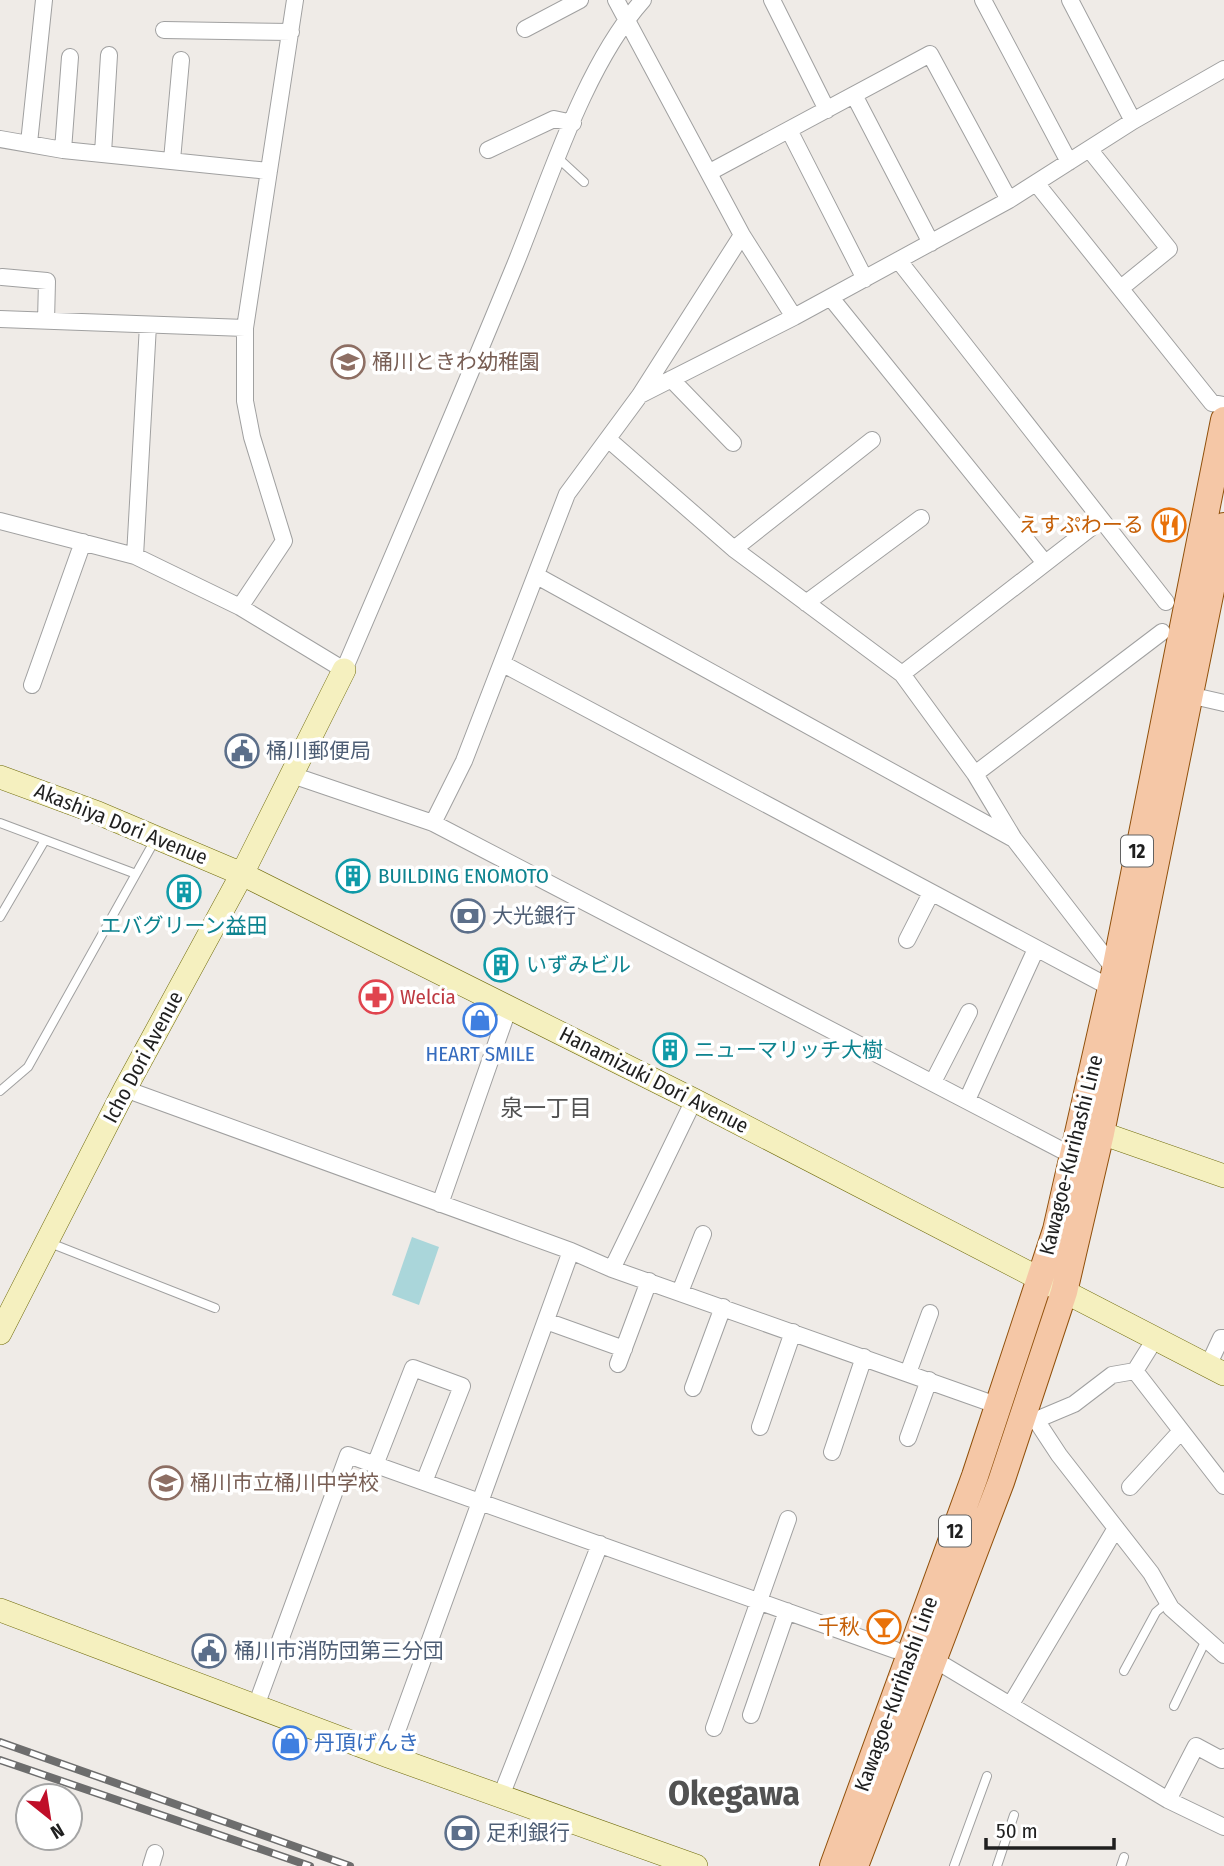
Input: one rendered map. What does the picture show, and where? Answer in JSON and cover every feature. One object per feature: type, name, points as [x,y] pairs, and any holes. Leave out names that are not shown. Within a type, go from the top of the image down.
[{"type":"main road","name":"Kawagoe-Kurihashi Line","points":[[855,1866],[874,1784],[1040,1280],[1073,1156],[1113,979],[1224,420]]},
{"type":"main road","name":"Kawagoe-Kurihashi Line","points":[[833,1866],[874,1784],[1030,1417],[1064,1292],[1101,1133],[1222,542]]},
{"type":"main road","points":[[815,1866],[933,1550],[975,1476]]},
{"type":"main road","points":[[872,1866],[981,1568],[1001,1482]]},
{"type":"street","points":[[29,143],[44,0]]},
{"type":"street","points":[[240,607],[284,541],[252,437],[245,401],[245,328],[295,0]]},
{"type":"street","points":[[525,29],[580,0]]},
{"type":"street","points":[[616,0],[742,235],[794,317]]},
{"type":"street","points":[[0,521],[135,556],[240,607],[344,670],[442,444],[573,123],[608,49],[627,18],[643,0]]},
{"type":"street","points":[[772,0],[827,110]]},
{"type":"street","points":[[983,0],[1069,162]]},
{"type":"street","points":[[1070,0],[1133,121]]},
{"type":"street","points":[[164,30],[291,32]]},
{"type":"street","points":[[709,172],[930,54],[1009,200]]},
{"type":"street","points":[[103,153],[109,55]]},
{"type":"street","points":[[63,150],[71,57]]},
{"type":"street","points":[[172,160],[181,60]]},
{"type":"street","points":[[640,395],[831,298],[1009,200],[1133,121],[1224,69]]},
{"type":"street","points":[[854,95],[931,243]]},
{"type":"street","points":[[488,150],[554,119],[573,123]]},
{"type":"street","points":[[789,130],[866,279]]},
{"type":"street","points":[[0,139],[63,150],[270,171]]},
{"type":"street","points":[[1089,149],[1169,249],[1121,288]]},
{"type":"street","points":[[1036,183],[1212,403],[1224,405]]},
{"type":"street","points":[[433,823],[464,761],[567,494],[640,395],[742,235]]},
{"type":"street","points":[[899,261],[1166,602]]},
{"type":"street","points":[[2,277],[47,281],[46,321]]},
{"type":"street","points":[[831,298],[1045,563]]},
{"type":"street","points":[[0,319],[245,328]]},
{"type":"street","points":[[135,556],[148,325]]},
{"type":"street","points":[[671,379],[733,443]]},
{"type":"street","points":[[609,440],[734,549],[902,674],[975,774],[1014,839],[1113,979]]},
{"type":"street","points":[[734,549],[872,440]]},
{"type":"street","points":[[806,603],[921,518]]},
{"type":"street","points":[[902,674],[1101,520]]},
{"type":"street","points":[[32,685],[83,542]]},
{"type":"street","points":[[537,576],[1014,839]]},
{"type":"street","points":[[975,774],[1163,632]]},
{"type":"street","points":[[503,664],[1036,949],[1113,979]]},
{"type":"street","name":"Icho Dori Avenue","points":[[0,1333],[125,1089],[242,874],[344,670]]},
{"type":"street","points":[[1189,695],[1224,704]]},
{"type":"street","points":[[292,775],[433,823],[1073,1156]]},
{"type":"street","name":"Akashiya Dori Avenue","points":[[0,777],[156,837],[242,874]]},
{"type":"street","name":"Hanamizuki Dori Avenue","points":[[242,874],[694,1100],[1216,1370]]},
{"type":"street","points":[[907,940],[931,893]]},
{"type":"street","points":[[967,1100],[1036,949]]},
{"type":"street","points":[[440,1204],[509,1007]]},
{"type":"street","points":[[933,1082],[969,1012]]},
{"type":"street","points":[[125,1089],[571,1251],[612,1269],[999,1406]]},
{"type":"street","points":[[612,1269],[694,1100]]},
{"type":"street","points":[[1101,1133],[1224,1176]]},
{"type":"street","points":[[680,1292],[703,1234]]},
{"type":"street","points":[[388,1756],[571,1251]]},
{"type":"street","points":[[546,1321],[621,1356],[649,1281]]},
{"type":"street","points":[[693,1388],[723,1307]]},
{"type":"street","points":[[908,1373],[930,1313]]},
{"type":"street","points":[[760,1427],[793,1332]]},
{"type":"street","points":[[1216,1370],[1221,1338],[1224,1338]]},
{"type":"street","points":[[1155,1339],[1135,1371],[1112,1375],[1074,1404],[1030,1417],[1151,1573],[1168,1602],[1224,1655]]},
{"type":"street","points":[[832,1452],[864,1357]]},
{"type":"street","points":[[375,1465],[413,1368],[462,1386],[424,1482]]},
{"type":"street","points":[[1135,1371],[1224,1486]]},
{"type":"street","points":[[908,1437],[929,1380]]},
{"type":"street","points":[[1130,1487],[1181,1431]]},
{"type":"street","points":[[256,1706],[348,1455],[895,1650]]},
{"type":"street","points":[[713,1728],[788,1519]]},
{"type":"street","points":[[1011,1704],[1116,1528]]},
{"type":"street","points":[[501,1796],[600,1544]]},
{"type":"street","points":[[0,1610],[388,1756],[696,1866]]},
{"type":"street","points":[[751,1714],[787,1611]]},
{"type":"street","points":[[945,1666],[1168,1800],[1224,1827]]},
{"type":"street","points":[[1168,1800],[1196,1746],[1222,1760],[1224,1757]]},
{"type":"lane","points":[[558,158],[584,182]]},
{"type":"lane","points":[[0,823],[136,874]]},
{"type":"lane","points":[[0,1091],[28,1066],[156,837]]},
{"type":"lane","points":[[0,917],[45,840]]},
{"type":"lane","points":[[47,1242],[215,1308]]},
{"type":"lane","points":[[1124,1671],[1156,1612],[1168,1602]]},
{"type":"lane","points":[[1174,1706],[1206,1640]]},
{"type":"lane","points":[[954,1866],[987,1776]]},
{"type":"lane","points":[[997,1866],[1014,1815]]},
{"type":"lane","points":[[1121,1866],[1124,1857]]},
{"type":"water","points":[[412,1237],[439,1247],[419,1305],[392,1295]]},
{"type":"railway","points":[[0,1742],[350,1866]]},
{"type":"railway","points":[[0,1760],[310,1866]]},
{"type":"place","name":"桶川ときわ幼稚園","points":[[348,362]]},
{"type":"place","name":"えすぷわーる","points":[[1169,525]]},
{"type":"place","name":"桶川郵便局","points":[[242,751]]},
{"type":"place","name":"BUILDING ENOMOTO","points":[[353,876]]},
{"type":"place","name":"エバグリーン益田","points":[[184,892]]},
{"type":"place","name":"大光銀行","points":[[468,916]]},
{"type":"place","name":"いずみビル","points":[[501,965]]},
{"type":"place","name":"Welcia","points":[[376,997]]},
{"type":"place","name":"HEART SMILE","points":[[480,1020]]},
{"type":"place","name":"ニューマリッチ大樹","points":[[670,1050]]},
{"type":"place","name":"桶川市立桶川中学校","points":[[166,1483]]},
{"type":"place","name":"千秋","points":[[884,1627]]},
{"type":"place","name":"桶川市消防団第三分団","points":[[209,1651]]},
{"type":"place","name":"丹頂げんき","points":[[290,1743]]},
{"type":"place","name":"足利銀行","points":[[462,1833]]},
{"type":"district","name":"泉一丁目","points":[[546,1108]]},
{"type":"district","name":"Okegawa","points":[[734,1793]]}]
